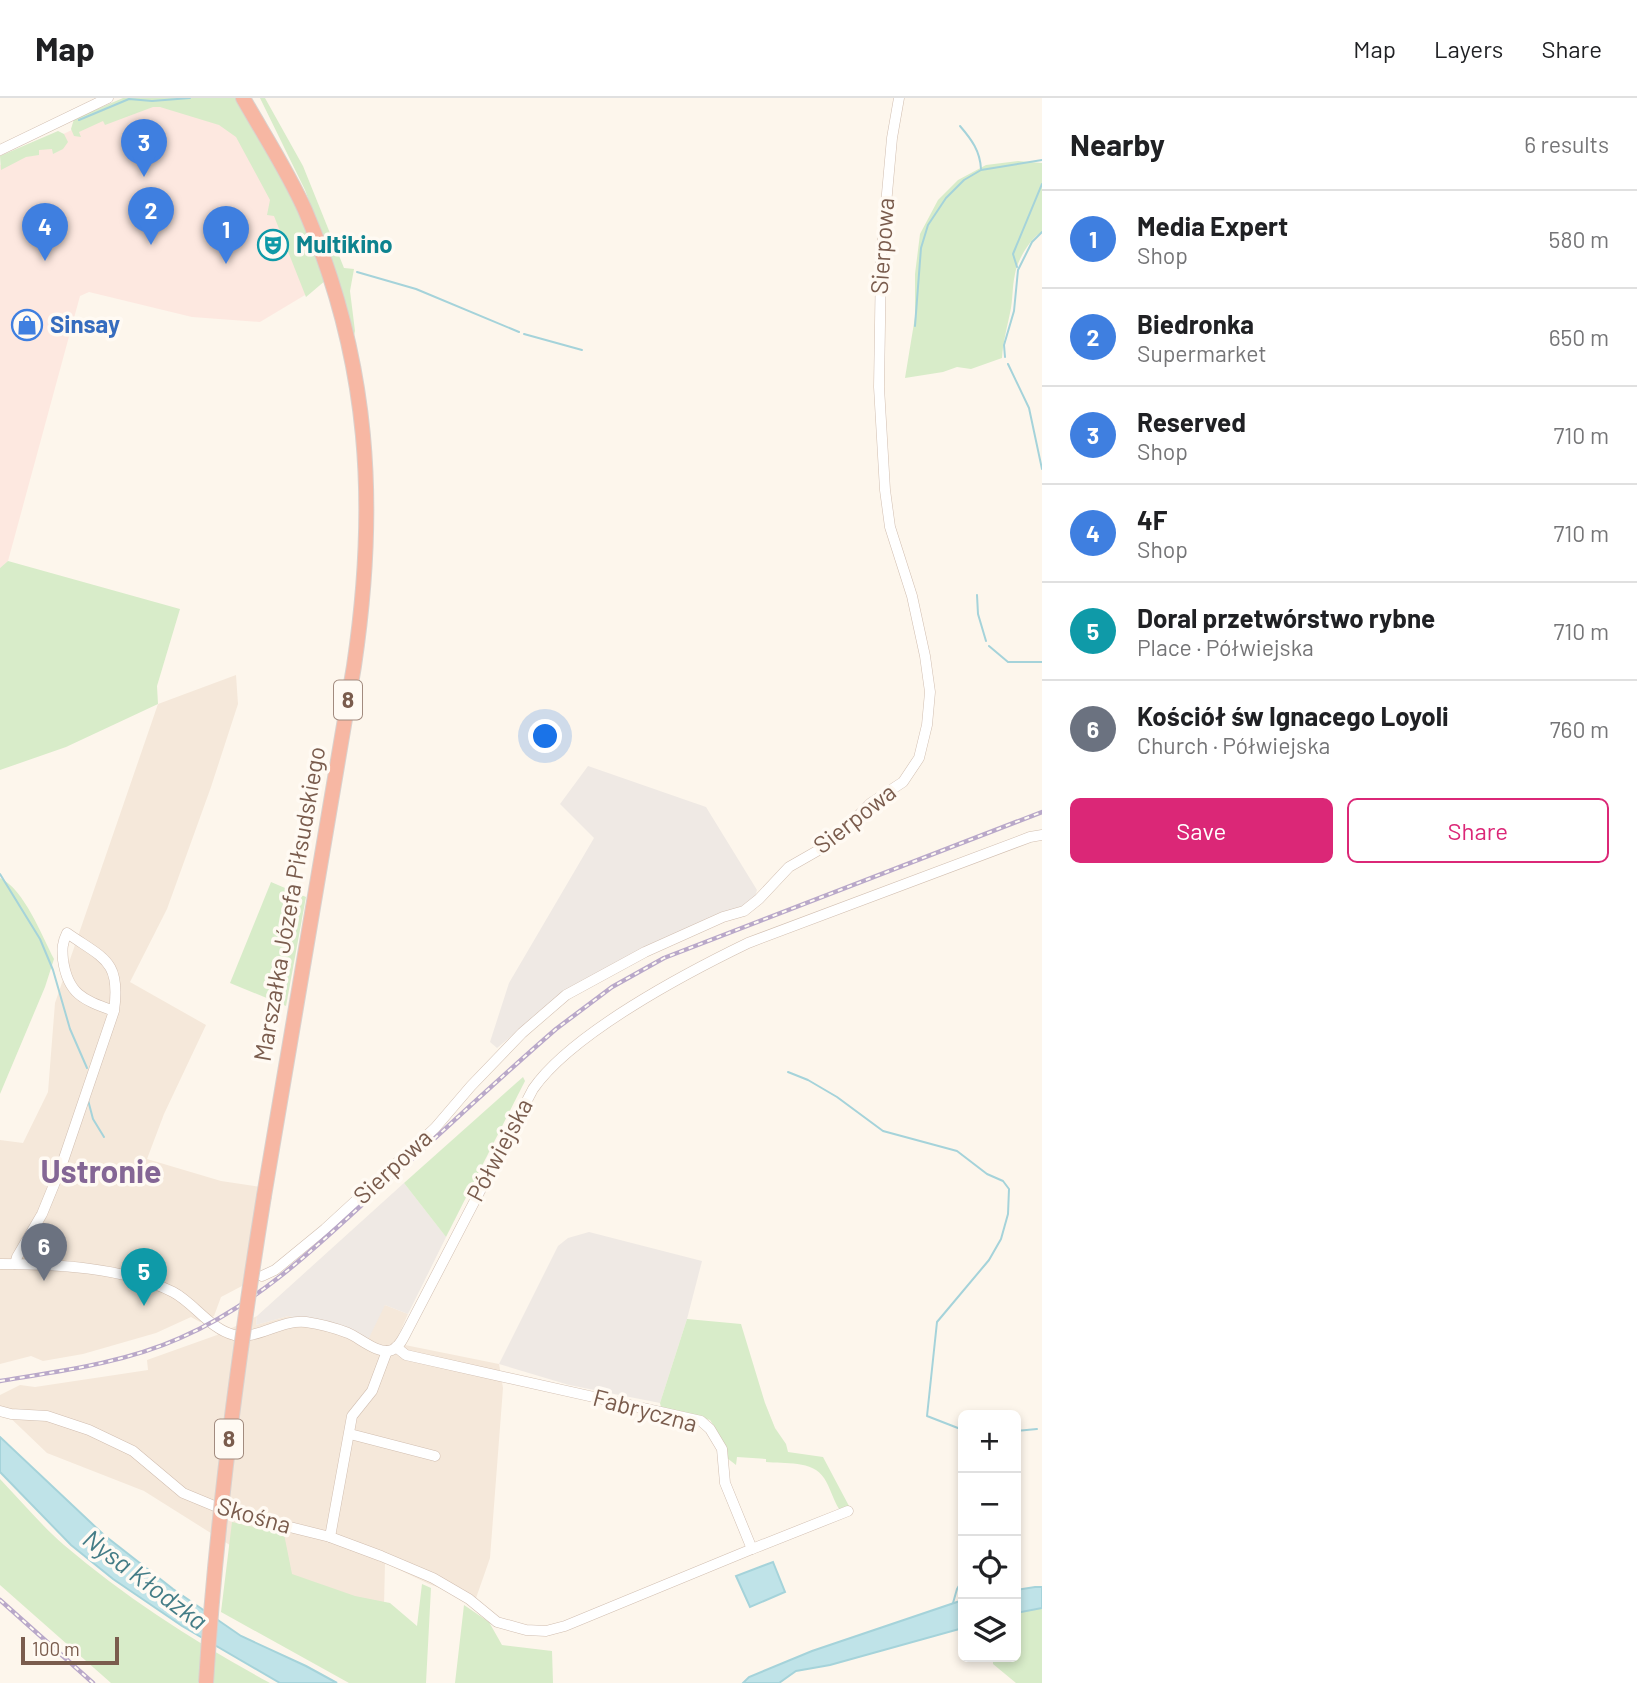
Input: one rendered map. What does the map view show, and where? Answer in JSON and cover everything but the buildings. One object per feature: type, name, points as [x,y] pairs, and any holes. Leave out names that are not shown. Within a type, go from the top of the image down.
[{"type":"highway","name":"Marszałka Józefa Piłsudskiego","points":[[206,1683],[226,1456],[264,1196],[354,666],[367,544],[365,448],[357,385],[338,302],[304,208],[243,98]]},
{"type":"highway","name":"8","points":[[254,98],[285,159],[304,208]]},
{"type":"street","points":[[0,150],[108,98]]},
{"type":"street","name":"Sierpowa","points":[[262,1276],[287,1261],[326,1229],[435,1128],[522,1033],[566,995],[645,952],[744,911],[789,867],[831,843],[871,803],[903,782],[919,758],[927,725],[930,692],[914,604],[890,527],[879,387],[881,260],[892,138],[899,98]]},
{"type":"street","name":"Półwiejska","points":[[330,1537],[352,1416],[372,1391],[391,1349],[408,1329],[533,1089],[545,1071],[624,1013],[709,962],[748,943],[1030,837],[1042,835]]},
{"type":"street","points":[[15,1264],[42,1214],[59,1171],[114,1011],[117,989],[111,967],[99,953],[67,933],[62,943],[66,975],[72,990],[91,1003],[114,1011]]},
{"type":"street","points":[[0,1264],[97,1269],[118,1273],[172,1291],[221,1329],[235,1335],[306,1322],[352,1334],[373,1347],[391,1349]]},
{"type":"street","name":"Fabryczna","points":[[391,1349],[406,1355],[701,1421],[710,1429],[722,1449],[725,1483],[752,1549]]},
{"type":"street","name":"Skośna","points":[[0,1411],[47,1416],[89,1430],[133,1451],[183,1493],[229,1511],[330,1537],[433,1578],[469,1599],[497,1622],[510,1626],[545,1631],[565,1626],[752,1549]]},
{"type":"street","points":[[350,1434],[435,1456]]},
{"type":"street","points":[[752,1549],[848,1511]]},
{"type":"shaded area","points":[[127,103],[155,103],[237,121],[315,289],[260,322],[192,317],[89,292],[80,296],[8,561],[0,568],[0,165]]},
{"type":"shaded area","points":[[236,675],[238,704],[211,787],[167,909],[130,982],[206,1025],[164,1114],[147,1159],[221,1181],[261,1187],[242,1286],[221,1297],[214,1316],[200,1322],[191,1317],[156,1333],[83,1354],[43,1361],[31,1356],[0,1364],[0,1140],[23,1143],[48,1092],[55,1003],[158,704]]},
{"type":"shaded area","points":[[588,766],[706,807],[757,890],[754,900],[564,992],[497,1048],[490,1042],[509,983],[594,838],[560,804]]},
{"type":"shaded area","points":[[404,1183],[446,1237],[408,1314],[385,1305],[368,1340],[347,1329],[288,1316],[256,1325],[257,1316]]},
{"type":"shaded area","points":[[589,1232],[702,1261],[660,1403],[569,1385],[499,1364],[558,1246],[568,1238]]},
{"type":"shaded area","points":[[385,1305],[408,1314],[395,1343],[499,1364],[503,1388],[490,1558],[475,1601],[429,1584],[385,1563],[384,1606],[276,1574],[144,1491],[47,1453],[0,1408],[0,1395],[20,1385],[35,1387],[148,1370],[147,1360],[217,1335],[257,1316],[256,1325],[288,1316],[347,1329]]},
{"type":"green space","points":[[123,98],[238,98],[306,226],[326,280],[306,297],[274,216],[267,215],[270,200],[236,137],[219,125],[153,107],[105,125],[103,121],[79,132],[81,137],[74,136],[71,129],[74,119]]},
{"type":"green space","points":[[260,98],[265,98],[303,166],[344,268],[354,269],[350,291],[355,331],[353,340],[334,269],[305,190]]},
{"type":"green space","points":[[58,131],[64,134],[68,142],[63,149],[53,154],[52,149],[39,150],[39,155],[26,157],[1,170],[0,156]]},
{"type":"green space","points":[[1018,161],[1042,163],[1042,232],[1029,244],[1016,269],[1002,358],[971,369],[957,367],[905,378],[915,317],[915,274],[920,234],[938,200],[958,180],[986,165]]},
{"type":"green space","points":[[8,561],[180,609],[157,686],[158,704],[66,747],[0,770],[0,568]]},
{"type":"green space","points":[[0,878],[17,892],[24,902],[54,959],[0,1094]]},
{"type":"green space","points":[[271,882],[306,897],[286,1006],[230,983]]},
{"type":"green space","points":[[523,1077],[525,1081],[446,1237],[404,1183]]},
{"type":"green space","points":[[687,1319],[741,1324],[765,1403],[788,1452],[823,1457],[849,1506],[846,1511],[839,1509],[824,1478],[813,1468],[766,1462],[766,1459],[737,1457],[736,1465],[727,1458],[723,1441],[710,1420],[661,1407]]},
{"type":"green space","points":[[0,1479],[39,1521],[88,1565],[137,1602],[270,1683],[111,1683],[0,1585]]},
{"type":"green space","points":[[232,1522],[284,1534],[292,1574],[355,1596],[390,1603],[417,1626],[422,1584],[431,1588],[426,1683],[349,1683],[221,1612]]},
{"type":"green space","points":[[464,1605],[489,1622],[502,1645],[552,1651],[553,1683],[455,1683]]},
{"type":"green space","points":[[1042,1608],[1042,1683],[1016,1683],[993,1664],[1021,1662],[1021,1612]]},
{"type":"water","name":"Nysa Kłodzka","points":[[0,1437],[104,1535],[173,1589],[241,1636],[337,1683],[280,1683],[182,1626],[113,1579],[71,1545],[0,1472]]},
{"type":"water","points":[[773,1562],[785,1592],[750,1607],[736,1576]]},
{"type":"water","points":[[1042,1587],[1042,1608],[1021,1612],[1021,1589]]},
{"type":"water","points":[[958,1602],[958,1629],[830,1665],[796,1671],[779,1683],[743,1683],[749,1677],[812,1651]]},
{"type":"waterway","points":[[79,120],[129,99],[152,101],[190,98]]},
{"type":"waterway","points":[[960,126],[975,146],[981,169]]},
{"type":"waterway","points":[[915,326],[921,248],[928,225],[946,198],[964,180],[981,170],[1042,160]]},
{"type":"waterway","points":[[1017,267],[1013,254],[1042,184]]},
{"type":"waterway","points":[[1005,357],[1004,345],[1014,311],[1018,270],[1032,242],[1042,232]]},
{"type":"waterway","points":[[357,272],[416,289],[519,332]]},
{"type":"waterway","points":[[524,334],[582,350]]},
{"type":"waterway","points":[[1008,364],[1029,408],[1042,469]]},
{"type":"waterway","points":[[977,595],[978,614],[986,641]]},
{"type":"waterway","points":[[989,646],[1008,662],[1042,662]]},
{"type":"waterway","points":[[0,874],[40,939],[53,970],[70,1029],[87,1068]]},
{"type":"waterway","points":[[788,1072],[837,1097],[883,1131],[957,1151],[987,1174],[1003,1181],[1009,1189],[1008,1214],[1001,1239],[989,1260],[937,1322],[927,1416],[958,1428]]},
{"type":"waterway","points":[[88,1100],[93,1119],[104,1137]]},
{"type":"waterway","points":[[1021,1431],[1037,1429]]},
{"type":"waterway","points":[[953,1603],[958,1587]]},
{"type":"railway","points":[[0,1381],[137,1354],[180,1338],[235,1308],[286,1272],[556,1029],[612,987],[664,958],[1042,812]]},
{"type":"railway","points":[[0,1600],[93,1683]]},
{"type":"place","name":"Reserved","points":[[144,177]]},
{"type":"place","name":"Biedronka","points":[[151,245]]},
{"type":"place","name":"Multikino","points":[[273,245]]},
{"type":"place","name":"4F","points":[[45,261]]},
{"type":"place","name":"Media Expert","points":[[226,264]]},
{"type":"place","name":"Sinsay","points":[[27,325]]},
{"type":"place","name":"Kościół św Ignacego Loyoli","points":[[44,1281]]},
{"type":"place","name":"Doral przetwórstwo rybne","points":[[144,1306]]},
{"type":"district","name":"Ustronie","points":[[101,1172]]}]
